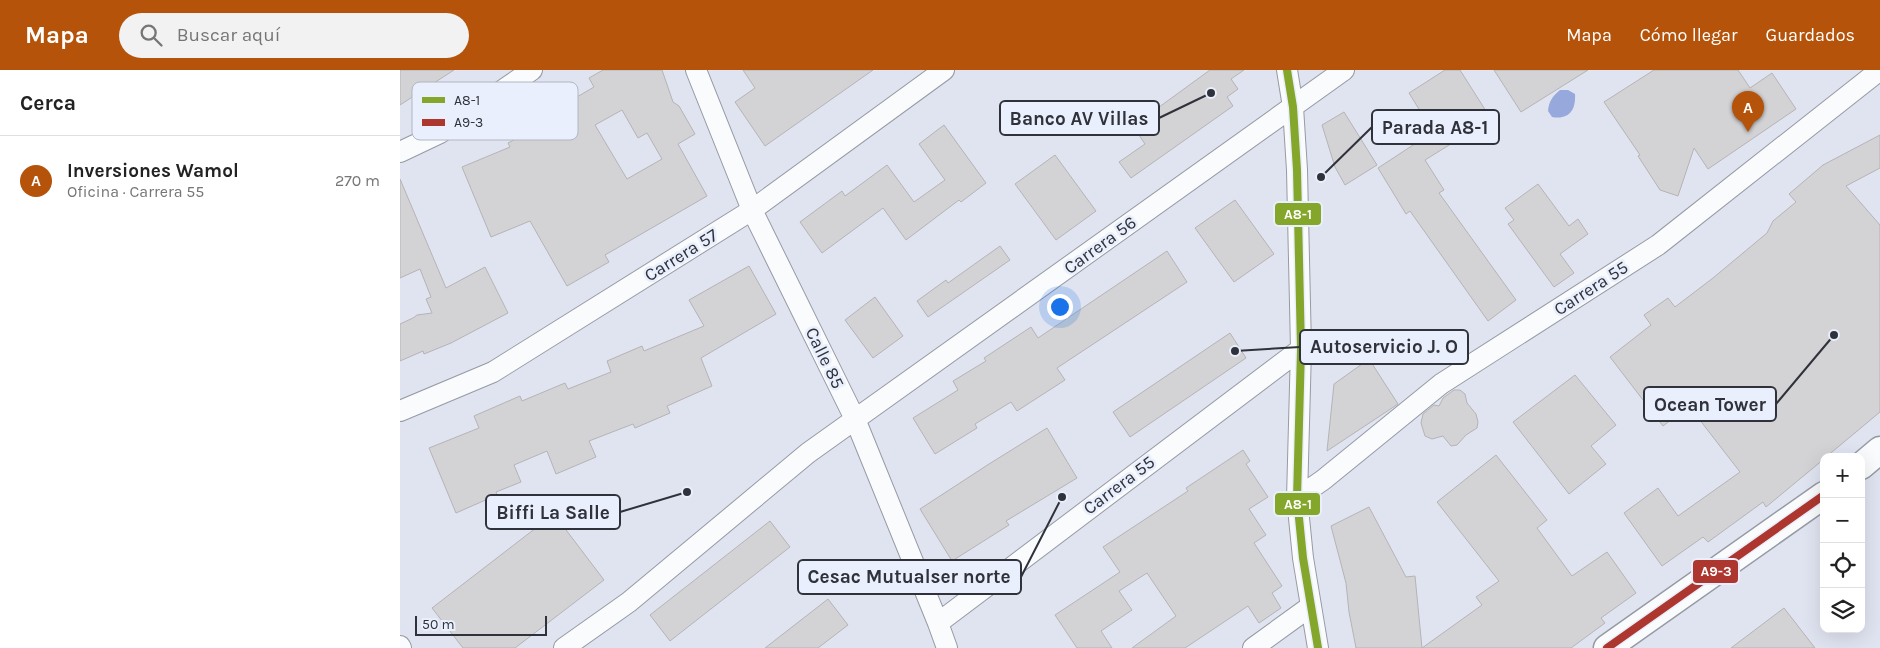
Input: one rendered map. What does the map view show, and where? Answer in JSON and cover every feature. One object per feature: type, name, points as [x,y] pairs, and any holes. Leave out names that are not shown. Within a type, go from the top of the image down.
[{"type":"main road","points":[[1607,648],[1821,498]]},
{"type":"street","points":[[514,82],[532,70]]},
{"type":"street","name":"Calle 85","points":[[696,70],[752,210],[855,419],[947,648]]},
{"type":"street","name":"Carrera 57","points":[[400,411],[493,372],[752,210],[944,70]]},
{"type":"street","points":[[1287,70],[1293,106],[1297,170],[1301,349],[1298,498],[1310,606],[1318,648]]},
{"type":"street","name":"Carrera 56","points":[[564,648],[629,602],[808,453],[1344,70]]},
{"type":"street","name":"Carrera 55","points":[[1298,498],[1323,480],[1441,384],[1658,245],[1880,70]]},
{"type":"street","points":[[400,152],[425,140]]},
{"type":"street","name":"Carrera 55","points":[[938,623],[1301,349]]},
{"type":"street","points":[[1253,648],[1310,606]]},
{"type":"water","points":[[1560,90],[1568,90],[1575,94],[1573,109],[1563,117],[1552,117],[1548,111],[1549,104]]},
{"type":"building","points":[[400,70],[454,70],[435,82],[412,82],[412,97],[400,105]]},
{"type":"building","points":[[603,70],[662,70],[673,102],[679,106],[695,134],[678,144],[707,196],[605,255],[609,262],[567,286],[530,221],[491,237],[462,167],[510,147],[508,143],[514,140],[578,140],[578,96],[594,87],[589,78]],"holes":[[[622,110],[638,138],[647,133],[662,159],[627,179],[595,125]]]},
{"type":"building","points":[[743,70],[873,70],[765,146],[735,102],[755,88]]},
{"type":"building","points":[[1210,70],[1244,70],[1231,79],[1238,89],[1227,97],[1233,106],[1131,178],[1119,162],[1145,144],[1133,126]]},
{"type":"building","points":[[1445,70],[1460,70],[1491,119],[1425,160],[1444,190],[1439,193],[1516,300],[1488,321],[1410,211],[1406,214],[1378,168],[1433,132],[1409,93]]},
{"type":"building","points":[[1494,70],[1588,70],[1521,112]]},
{"type":"building","points":[[1654,70],[1738,70],[1750,88],[1772,73],[1796,109],[1708,169],[1694,148],[1678,196],[1660,190],[1638,156],[1640,155],[1604,102]]},
{"type":"building","points":[[1344,112],[1377,165],[1345,185],[1335,167],[1322,125]]},
{"type":"building","points":[[944,125],[986,183],[961,202],[959,200],[906,240],[883,208],[822,253],[800,222],[842,191],[845,196],[887,165],[914,202],[945,180],[919,144]]},
{"type":"building","points":[[1880,135],[1880,168],[1846,186],[1880,225],[1880,412],[1831,453],[1820,453],[1820,462],[1766,507],[1763,502],[1708,542],[1703,537],[1662,566],[1624,513],[1658,488],[1678,516],[1740,472],[1689,406],[1663,426],[1610,357],[1651,325],[1644,315],[1668,298],[1675,307],[1767,233],[1773,221],[1796,202],[1789,194],[1823,165]]},
{"type":"building","points":[[1055,155],[1096,211],[1056,240],[1015,184]]},
{"type":"building","points":[[400,179],[446,288],[485,267],[508,313],[451,343],[424,354],[423,351],[400,361],[400,324],[417,315],[432,313],[426,299],[431,297],[420,269],[400,278]]},
{"type":"building","points":[[1538,184],[1569,226],[1578,219],[1588,234],[1560,254],[1574,273],[1554,287],[1508,224],[1514,220],[1505,208]]},
{"type":"building","points":[[1235,200],[1274,254],[1234,282],[1195,228]]},
{"type":"building","points":[[1000,246],[1010,260],[928,317],[917,301],[946,280],[948,283]]},
{"type":"building","points":[[1167,251],[1187,282],[1057,368],[1065,380],[1017,411],[1011,402],[975,424],[977,428],[935,454],[913,418],[958,390],[953,381],[986,361],[984,358],[1031,327],[1038,338]]},
{"type":"building","points":[[749,266],[776,314],[701,358],[712,386],[667,406],[670,413],[635,428],[633,424],[589,441],[596,457],[556,474],[547,451],[514,465],[521,482],[496,492],[497,495],[456,513],[429,448],[479,428],[474,416],[520,396],[522,401],[565,383],[568,389],[611,372],[607,361],[642,346],[644,351],[704,326],[689,300]]},
{"type":"building","points":[[875,297],[903,336],[873,358],[845,320]]},
{"type":"building","points":[[1230,333],[1246,358],[1130,437],[1113,412]]},
{"type":"building","points":[[1369,359],[1398,404],[1327,451],[1334,384]]},
{"type":"building","points":[[1575,375],[1616,425],[1591,446],[1606,464],[1569,494],[1513,422]]},
{"type":"building","points":[[1454,390],[1460,390],[1465,394],[1467,403],[1476,414],[1478,422],[1477,428],[1466,435],[1457,445],[1451,446],[1443,436],[1432,439],[1425,436],[1421,423],[1423,414],[1434,405],[1439,406],[1443,398]]},
{"type":"building","points":[[1047,428],[1077,478],[1006,521],[1009,525],[952,561],[920,509]]},
{"type":"building","points":[[1243,450],[1250,461],[1246,464],[1268,497],[1249,509],[1266,535],[1254,543],[1282,586],[1272,593],[1281,608],[1259,623],[1248,606],[1185,648],[1132,648],[1176,616],[1147,573],[1119,591],[1132,610],[1101,631],[1112,648],[1077,648],[1055,615],[1120,572],[1103,547],[1188,491],[1186,488]]},
{"type":"building","points":[[1496,455],[1547,520],[1537,528],[1572,576],[1607,552],[1636,593],[1601,618],[1605,623],[1571,648],[1422,648],[1482,605],[1476,597],[1499,581],[1437,502]]},
{"type":"building","points":[[1369,507],[1406,577],[1415,576],[1422,648],[1356,648],[1346,583],[1331,526]]},
{"type":"building","points":[[554,514],[604,580],[515,648],[463,648],[432,608]]},
{"type":"building","points":[[770,521],[790,547],[670,641],[650,615]]},
{"type":"building","points":[[828,599],[848,625],[818,648],[765,648]]},
{"type":"building","points":[[1784,608],[1815,648],[1731,648]]},
{"type":"transit line","name":"A8-1","points":[[1287,70],[1293,107],[1297,170],[1301,349],[1297,498],[1303,558],[1318,648]]},
{"type":"transit line","name":"A9-3","points":[[1607,648],[1820,498]]},
{"type":"place","name":"Banco AV Villas","points":[[1211,93]]},
{"type":"place","name":"Inversiones Wamol","points":[[1748,132]]},
{"type":"place","name":"Parada A8-1","points":[[1321,177]]},
{"type":"place","name":"Ocean Tower","points":[[1834,335]]},
{"type":"place","name":"Autoservicio J. O","points":[[1235,351]]},
{"type":"place","name":"Biffi La Salle","points":[[687,492]]},
{"type":"place","name":"Cesac Mutualser norte","points":[[1062,497]]}]
